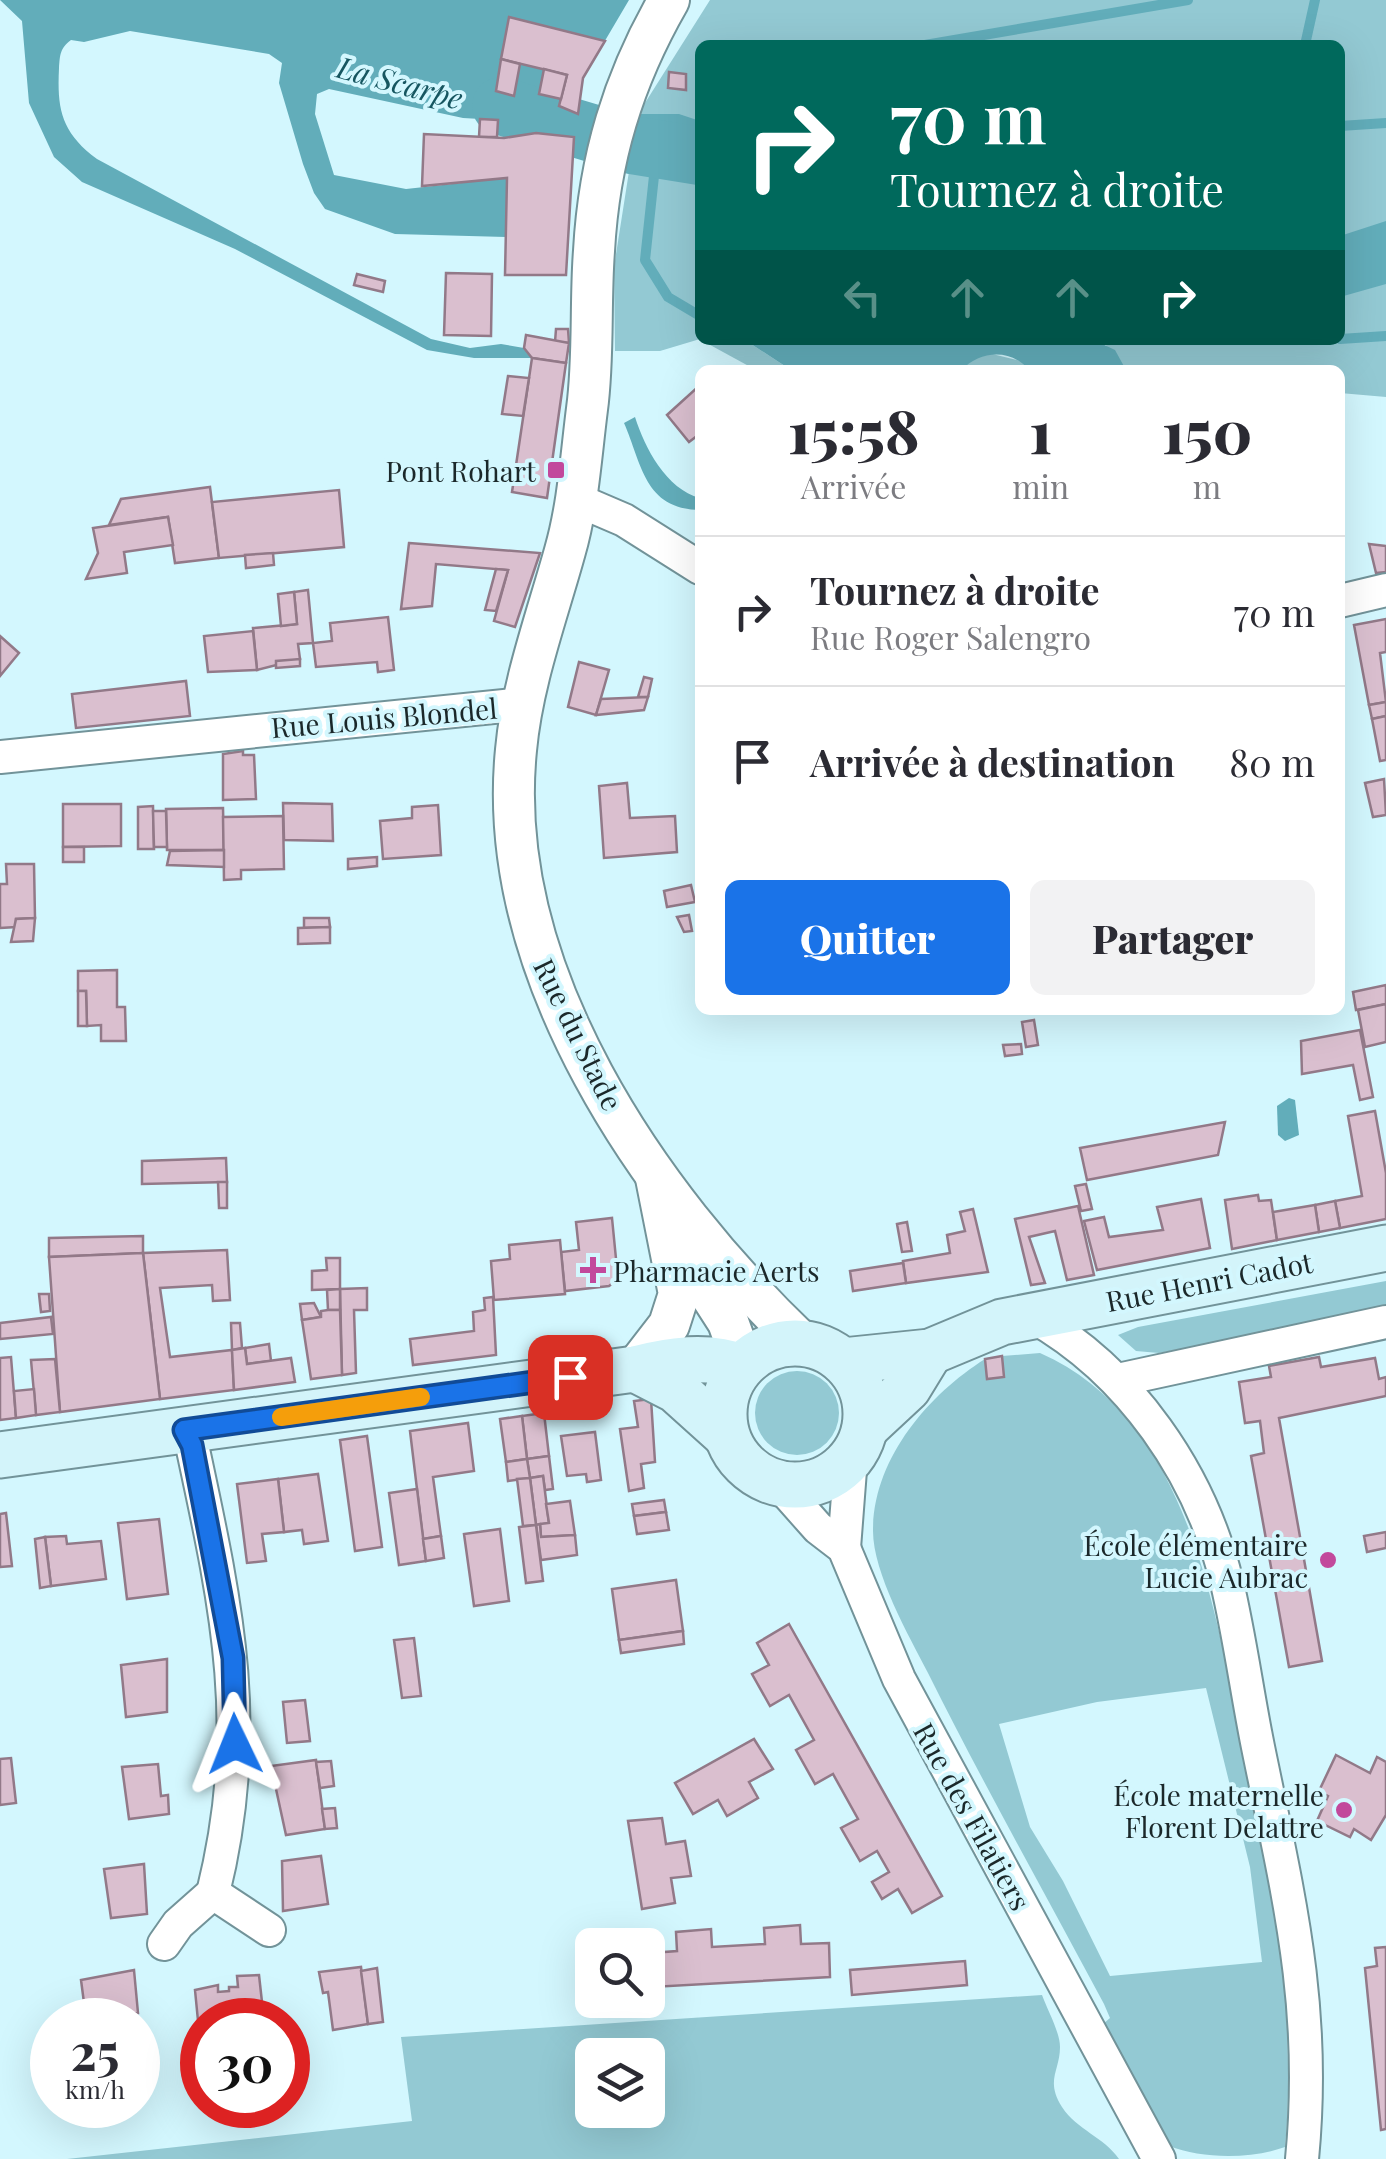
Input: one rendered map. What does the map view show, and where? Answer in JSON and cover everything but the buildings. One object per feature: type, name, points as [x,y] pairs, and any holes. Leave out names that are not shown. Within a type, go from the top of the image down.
[{"type":"main road","name":"Rue Henri Cadot","points":[[843,1361],[930,1352],[1002,1322],[1386,1248]]},
{"type":"main road","points":[[726,1434],[725,1399],[742,1366],[770,1347],[802,1343],[843,1361],[863,1392],[858,1443]]},
{"type":"main road","points":[[635,1370],[676,1390],[726,1434],[751,1471],[778,1484],[819,1481],[908,1388],[930,1352]]},
{"type":"main road","points":[[0,1455],[635,1370],[662,1362],[722,1360],[742,1366]]},
{"type":"street","name":"Rue Louis Blondel","points":[[0,757],[524,704],[575,498],[589,394],[594,249],[609,138],[646,39],[669,0]]},
{"type":"street","points":[[575,498],[624,520],[695,565]]},
{"type":"street","points":[[1345,600],[1386,590]]},
{"type":"street","name":"Rue du Stade","points":[[524,704],[512,796],[519,880],[529,927],[550,984],[633,1143],[656,1178],[766,1309],[802,1343]]},
{"type":"street","name":"Rue du Stade","points":[[635,1370],[676,1312],[679,1294],[656,1178]]},
{"type":"street","name":"Rue du Stade","points":[[663,1223],[728,1322],[742,1366]]},
{"type":"street","points":[[1032,1316],[1090,1353],[1118,1380],[1165,1440],[1200,1506],[1227,1580],[1300,1949],[1307,2110],[1302,2159]]},
{"type":"street","points":[[1118,1380],[1386,1322]]},
{"type":"street","points":[[164,1944],[178,1924],[212,1894],[230,1822],[233,1658],[217,1559],[192,1445],[184,1430]]},
{"type":"street","points":[[844,1548],[858,1443]]},
{"type":"street","name":"Rue des Filatiers","points":[[778,1484],[844,1548],[898,1679],[1160,2159]]},
{"type":"street","points":[[212,1894],[270,1930]]},
{"type":"shaded area","points":[[710,0],[1386,0],[1386,397],[1345,393],[1345,365],[1122,365],[1106,345],[1345,345],[1345,40],[695,40],[695,340],[660,351],[615,351],[614,267],[638,114]]},
{"type":"shaded area","points":[[710,345],[753,345],[783,365],[747,365]]},
{"type":"shaded area","points":[[988,353],[1025,365],[967,365],[975,356]]},
{"type":"shaded area","points":[[1386,1281],[1386,1310],[1159,1353],[1136,1351],[1118,1335],[1138,1327]]},
{"type":"shaded area","points":[[1040,1353],[1091,1384],[1132,1425],[1164,1474],[1189,1529],[1223,1647],[1285,1949],[1285,2147],[1227,2156],[1169,2146],[1103,2024],[1110,2018],[1104,2004],[885,1585],[873,1531],[875,1504],[893,1454],[943,1391],[985,1359],[988,1379],[1003,1376],[1002,1356]],"holes":[[[1206,1688],[1250,1867],[1262,1962],[1110,1976],[1063,1881],[1030,1827],[999,1724],[1097,1702]]]},
{"type":"shaded area","points":[[797,1371],[813,1374],[827,1383],[836,1397],[836,1429],[827,1443],[813,1452],[797,1455],[781,1452],[767,1443],[758,1429],[755,1413],[758,1397],[767,1383],[781,1374]]},
{"type":"shaded area","points":[[1042,1995],[1059,2041],[1054,2082],[1057,2098],[1068,2115],[1119,2159],[67,2159],[412,2121],[401,2037]]},
{"type":"water","points":[[0,0],[629,0],[583,78],[574,137],[536,133],[498,120],[463,118],[329,89],[317,94],[315,114],[334,175],[406,189],[507,178],[506,237],[395,234],[325,209],[303,164],[279,83],[282,63],[269,54],[130,31],[84,42],[71,40],[61,52],[59,96],[64,119],[76,139],[97,159],[431,339],[470,348],[501,344],[524,348],[532,358],[474,358],[427,350],[235,249],[82,182],[54,157],[29,103],[22,21]]},
{"type":"water","points":[[638,114],[679,114],[695,119],[695,168],[677,162],[640,160],[630,170]]},
{"type":"water","points":[[1386,221],[1386,284],[1345,296],[1345,234]]},
{"type":"water","points":[[753,345],[1104,345],[1115,350],[1123,365],[1024,365],[1013,358],[995,355],[968,365],[783,365]]},
{"type":"water","points":[[635,417],[658,466],[677,486],[695,496],[695,509],[681,508],[656,493],[641,468],[624,423]]},
{"type":"water","points":[[1289,1098],[1295,1100],[1299,1135],[1285,1141],[1278,1135],[1277,1106]]},
{"type":"waterway","points":[[954,40],[1188,0]]},
{"type":"waterway","points":[[1306,40],[1315,0]]},
{"type":"waterway","name":"La Scarpe","points":[[501,106],[632,145],[695,155]]},
{"type":"waterway","points":[[1345,126],[1386,123]]},
{"type":"waterway","points":[[657,148],[645,260],[668,297],[695,313]]},
{"type":"waterway","points":[[1345,339],[1386,336]]},
{"type":"slow traffic","points":[[281,1417],[421,1397]]},
{"type":"place","name":"Pont Rohart","points":[[556,470]]},
{"type":"place","name":"Pharmacie Aerts","points":[[593,1270]]},
{"type":"place","name":"École élémentaire Lucie Aubrac","points":[[1328,1560]]},
{"type":"place","name":"École maternelle Florent Delattre","points":[[1344,1810]]},
{"type":"route","points":[[235,1744],[233,1658],[217,1559],[192,1445],[184,1430],[570,1377]]}]
